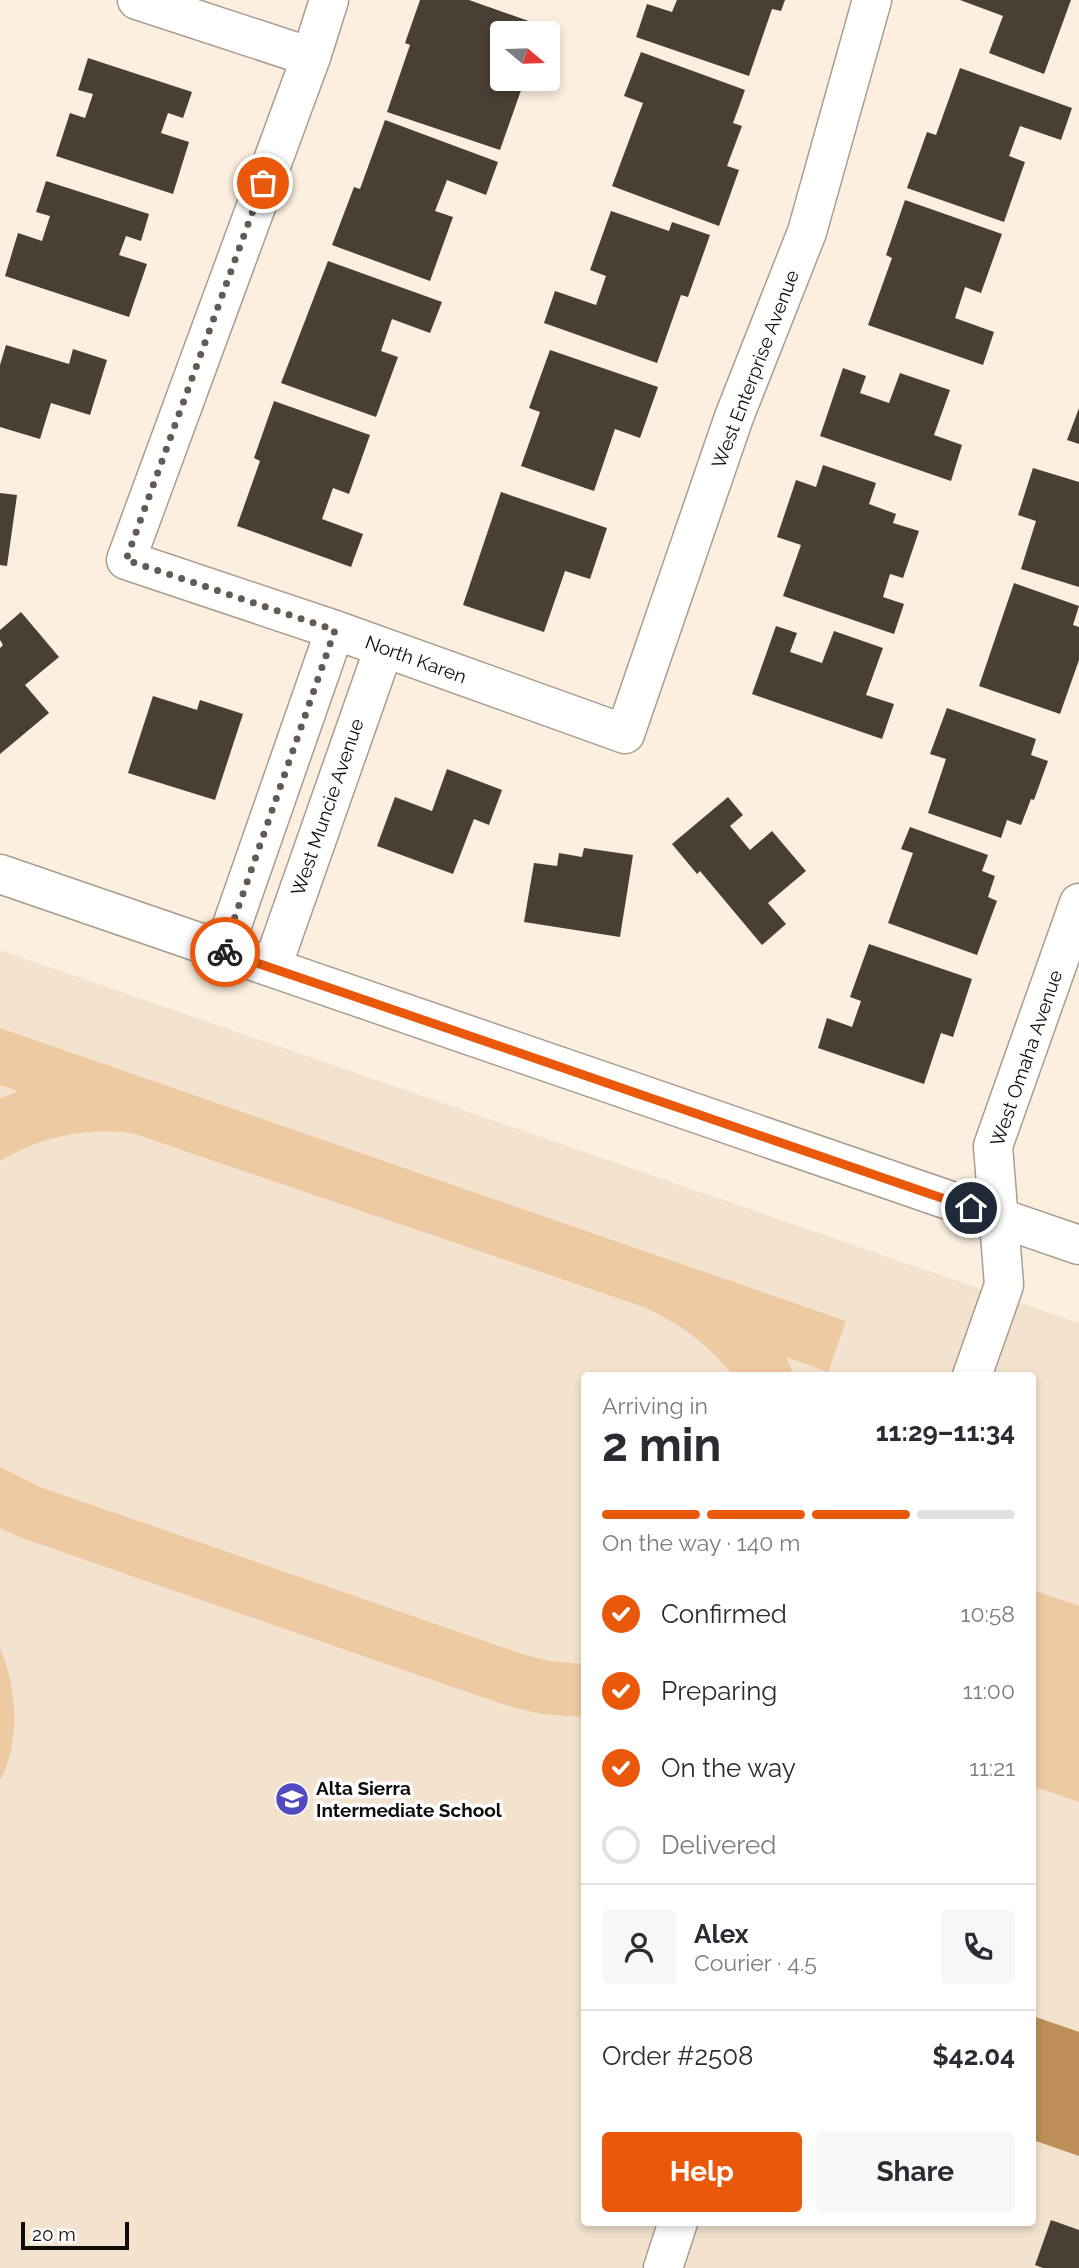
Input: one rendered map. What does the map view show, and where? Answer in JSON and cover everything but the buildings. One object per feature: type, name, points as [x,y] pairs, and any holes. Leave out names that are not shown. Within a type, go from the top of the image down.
[{"type":"street","points":[[137,0],[311,57],[329,0]]},
{"type":"street","name":"West Enterprise Avenue","points":[[625,734],[734,417],[807,232],[872,0]]},
{"type":"street","name":"North Karen","points":[[311,57],[126,560],[335,630],[625,734]]},
{"type":"street","points":[[223,951],[335,630]]},
{"type":"street","name":"West Muncie Avenue","points":[[272,967],[384,648]]},
{"type":"street","points":[[0,874],[1079,1245]]},
{"type":"street","name":"West Omaha Avenue","points":[[973,1372],[1004,1285],[993,1146],[1079,902]]},
{"type":"street","points":[[663,2268],[677,2226]]},
{"type":"shaded area","name":"Alta Sierra Intermediate School","points":[[0,950],[1079,1323],[1079,2268],[0,2268]]},
{"type":"shaded area","points":[[0,1028],[846,1321],[828,1372],[786,1357],[793,1372],[730,1372],[693,1336],[644,1307],[132,1133],[97,1132],[64,1136],[32,1145],[0,1161],[0,1099],[18,1091],[0,1085]]},
{"type":"shaded area","points":[[0,1467],[40,1487],[522,1654],[550,1661],[581,1664],[581,1717],[541,1714],[505,1705],[22,1538],[0,1528]]},
{"type":"shaded area","points":[[1036,1591],[1079,1606],[1079,1802],[1036,1787]]},
{"type":"shaded area","points":[[0,1648],[13,1697],[14,1732],[7,1765],[0,1780]]},
{"type":"shaded area","points":[[1036,2017],[1079,2032],[1079,2156],[1036,2141]]},
{"type":"way so far","points":[[225,952],[223,951],[335,630],[126,560],[263,183]]},
{"type":"place","name":"Alta Sierra Intermediate School","points":[[292,1799]]},
{"type":"route","points":[[225,952],[971,1208]]}]
